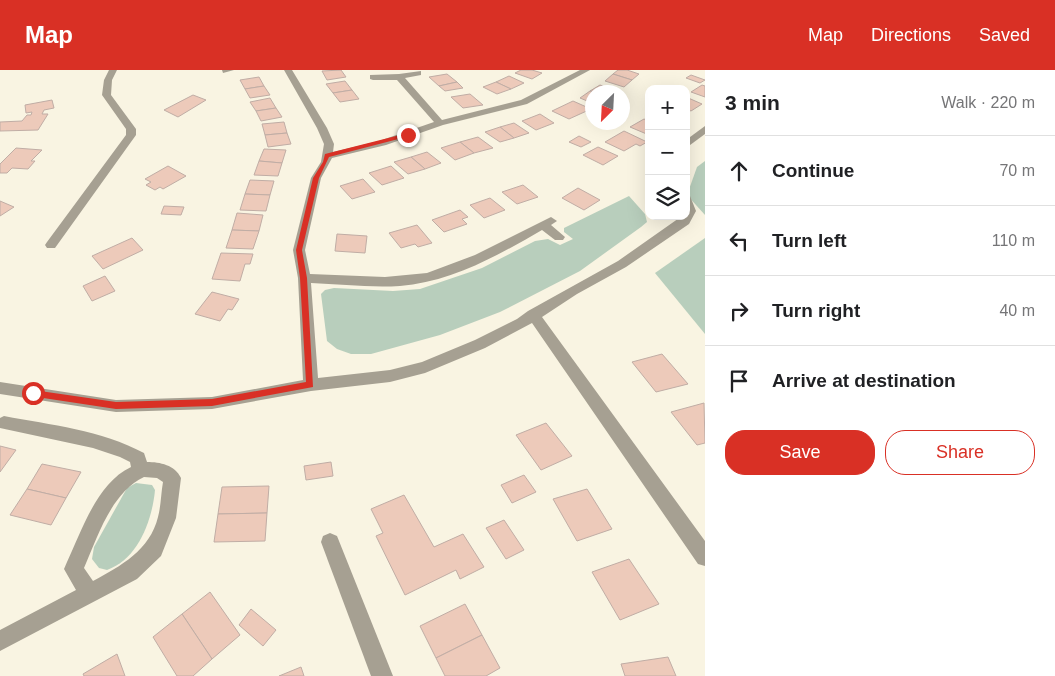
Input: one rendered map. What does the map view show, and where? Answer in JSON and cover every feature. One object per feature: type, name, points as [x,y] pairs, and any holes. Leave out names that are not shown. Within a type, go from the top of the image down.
[{"type":"street","points":[[52,245],[131,135],[130,129],[106,95],[108,80],[113,70]]},
{"type":"street","points":[[226,71],[230,70]]},
{"type":"street","points":[[288,70],[322,128],[329,144],[326,162],[316,178],[299,250],[304,278],[310,385]]},
{"type":"street","points":[[327,156],[382,143],[440,123],[524,102],[586,70]]},
{"type":"street","points":[[373,77],[398,77],[418,73]]},
{"type":"street","points":[[398,77],[440,123]]},
{"type":"street","points":[[690,142],[705,130]]},
{"type":"street","points":[[0,388],[116,406],[212,403],[310,385],[390,376],[425,367],[480,344],[522,323],[532,314],[622,264],[686,220]]},
{"type":"street","points":[[304,278],[389,282],[413,280],[442,273],[514,241],[547,223],[559,237]]},
{"type":"street","points":[[532,314],[705,557]]},
{"type":"street","points":[[4,422],[93,441],[128,451],[138,458],[140,470]]},
{"type":"street","points":[[0,641],[130,572],[154,549],[168,518],[172,478],[158,470],[140,470],[127,476],[114,489],[74,570],[89,593]]},
{"type":"street","points":[[330,542],[382,676]]},
{"type":"green space","points":[[705,161],[705,215],[690,198],[690,187],[697,167]]},
{"type":"green space","points":[[629,196],[645,214],[647,222],[580,271],[500,312],[440,335],[371,354],[351,354],[337,349],[327,341],[321,294],[325,290],[334,288],[393,291],[420,289],[482,268],[535,241],[548,239],[560,245],[573,239],[564,232],[564,228]]},
{"type":"green space","points":[[705,238],[705,334],[655,273]]},
{"type":"green space","points":[[136,483],[152,485],[155,490],[151,514],[142,538],[118,565],[107,570],[99,568],[92,559],[94,547],[127,488]]},
{"type":"building","points":[[341,70],[346,77],[327,80],[322,71]]},
{"type":"building","points":[[521,70],[532,70],[542,73],[532,79],[515,73]]},
{"type":"building","points":[[618,70],[627,70],[639,74],[632,80],[613,74]]},
{"type":"building","points":[[447,74],[457,82],[439,86],[429,77]]},
{"type":"building","points":[[613,74],[632,80],[626,85],[618,85],[605,81]]},
{"type":"building","points":[[691,75],[705,80],[700,83],[686,78]]},
{"type":"building","points":[[509,76],[524,83],[511,89],[496,82]]},
{"type":"building","points":[[259,77],[264,86],[245,89],[240,80]]},
{"type":"building","points":[[345,81],[352,90],[333,93],[326,84]]},
{"type":"building","points":[[457,82],[463,88],[445,91],[439,86]]},
{"type":"building","points":[[496,82],[511,89],[497,94],[483,87]]},
{"type":"building","points":[[702,85],[705,86],[705,97],[691,92]]},
{"type":"building","points":[[264,86],[270,95],[250,98],[245,89]]},
{"type":"building","points":[[352,90],[359,99],[340,102],[333,93]]},
{"type":"building","points":[[470,94],[483,105],[463,108],[451,97]]},
{"type":"building","points":[[193,95],[206,100],[178,117],[164,110]]},
{"type":"building","points":[[270,98],[276,108],[256,111],[250,102]]},
{"type":"building","points":[[690,99],[702,104],[691,111]]},
{"type":"building","points":[[52,100],[54,108],[44,110],[42,114],[48,114],[38,130],[0,131],[0,122],[22,121],[27,115],[31,115],[32,112],[26,113],[25,105]]},
{"type":"building","points":[[573,101],[585,106],[585,112],[569,119],[552,111]]},
{"type":"building","points":[[276,108],[282,117],[261,121],[256,111]]},
{"type":"building","points":[[540,114],[554,123],[536,130],[522,121]]},
{"type":"building","points":[[644,119],[645,119],[645,133],[630,127]]},
{"type":"building","points":[[284,122],[287,133],[265,135],[262,124]]},
{"type":"building","points":[[514,123],[529,133],[514,138],[500,127]]},
{"type":"building","points":[[500,127],[514,138],[500,142],[485,132]]},
{"type":"building","points":[[624,131],[645,141],[645,143],[640,146],[636,144],[624,151],[605,142]]},
{"type":"building","points":[[287,133],[291,144],[268,147],[265,135]]},
{"type":"building","points":[[579,136],[591,142],[581,147],[569,142]]},
{"type":"building","points":[[478,137],[493,148],[474,153],[460,142]]},
{"type":"building","points":[[460,142],[474,153],[455,160],[441,148]]},
{"type":"building","points":[[598,147],[618,156],[603,165],[583,155]]},
{"type":"building","points":[[16,148],[42,150],[31,161],[35,161],[28,169],[12,168],[7,173],[0,173],[0,164]]},
{"type":"building","points":[[264,149],[286,150],[282,163],[259,161]]},
{"type":"building","points":[[427,152],[441,163],[425,169],[411,157]]},
{"type":"building","points":[[411,157],[425,169],[408,174],[394,162]]},
{"type":"building","points":[[259,161],[282,163],[278,176],[254,175]]},
{"type":"building","points":[[168,166],[186,176],[163,189],[160,187],[155,190],[146,185],[151,182],[145,179]]},
{"type":"building","points":[[391,166],[404,178],[382,185],[369,173]]},
{"type":"building","points":[[363,179],[375,192],[352,199],[340,186]]},
{"type":"building","points":[[250,180],[274,181],[270,195],[245,194]]},
{"type":"building","points":[[523,185],[538,197],[517,204],[502,192]]},
{"type":"building","points":[[578,188],[600,200],[584,210],[562,198]]},
{"type":"building","points":[[245,194],[270,195],[266,211],[240,210]]},
{"type":"building","points":[[490,198],[505,210],[484,218],[470,205]]},
{"type":"building","points":[[0,201],[14,207],[0,216]]},
{"type":"building","points":[[164,206],[184,207],[181,215],[161,214]]},
{"type":"building","points":[[460,210],[468,217],[462,219],[467,224],[444,232],[432,220]]},
{"type":"building","points":[[237,213],[263,215],[259,231],[232,230]]},
{"type":"building","points":[[417,225],[432,243],[418,247],[415,244],[401,248],[389,233]]},
{"type":"building","points":[[232,230],[259,231],[253,249],[226,248]]},
{"type":"building","points":[[337,234],[367,236],[365,253],[335,251]]},
{"type":"building","points":[[132,238],[143,250],[103,269],[92,256]]},
{"type":"building","points":[[221,253],[253,254],[250,264],[245,264],[240,281],[212,279]]},
{"type":"building","points":[[105,276],[115,291],[92,301],[83,286]]},
{"type":"building","points":[[212,292],[239,299],[232,310],[228,309],[220,321],[195,314]]},
{"type":"building","points":[[662,354],[688,384],[656,392],[632,362]]},
{"type":"building","points":[[704,403],[705,443],[697,445],[671,412]]},
{"type":"building","points":[[546,423],[572,456],[541,470],[516,435]]},
{"type":"building","points":[[0,446],[16,450],[0,472]]},
{"type":"building","points":[[331,462],[333,476],[306,480],[304,466]]},
{"type":"building","points":[[42,464],[81,472],[66,498],[27,489]]},
{"type":"building","points":[[524,475],[536,492],[512,503],[501,485]]},
{"type":"building","points":[[269,486],[267,513],[218,514],[222,487]]},
{"type":"building","points":[[27,489],[66,498],[51,525],[10,515]]},
{"type":"building","points":[[587,489],[612,529],[577,541],[553,499]]},
{"type":"building","points":[[404,495],[434,547],[463,534],[484,567],[460,579],[456,570],[405,595],[376,536],[383,533],[371,509]]},
{"type":"building","points":[[267,513],[265,541],[214,542],[218,514]]},
{"type":"building","points":[[504,520],[524,550],[506,559],[486,528]]},
{"type":"building","points":[[629,559],[659,604],[620,620],[592,572]]},
{"type":"building","points":[[210,592],[240,635],[212,659],[182,614]]},
{"type":"building","points":[[465,604],[482,635],[436,658],[420,626]]},
{"type":"building","points":[[251,609],[276,630],[263,646],[239,625]]},
{"type":"building","points":[[182,614],[212,659],[193,676],[177,676],[153,637]]},
{"type":"building","points":[[482,635],[500,668],[486,676],[445,676],[436,658]]},
{"type":"building","points":[[117,654],[125,676],[84,676],[83,674]]},
{"type":"building","points":[[668,657],[676,676],[625,676],[621,664]]},
{"type":"building","points":[[301,667],[304,676],[279,676]]},
{"type":"route","points":[[33,393],[116,406],[212,403],[310,385],[304,278],[299,250],[316,178],[326,162],[327,156],[408,135]]}]
